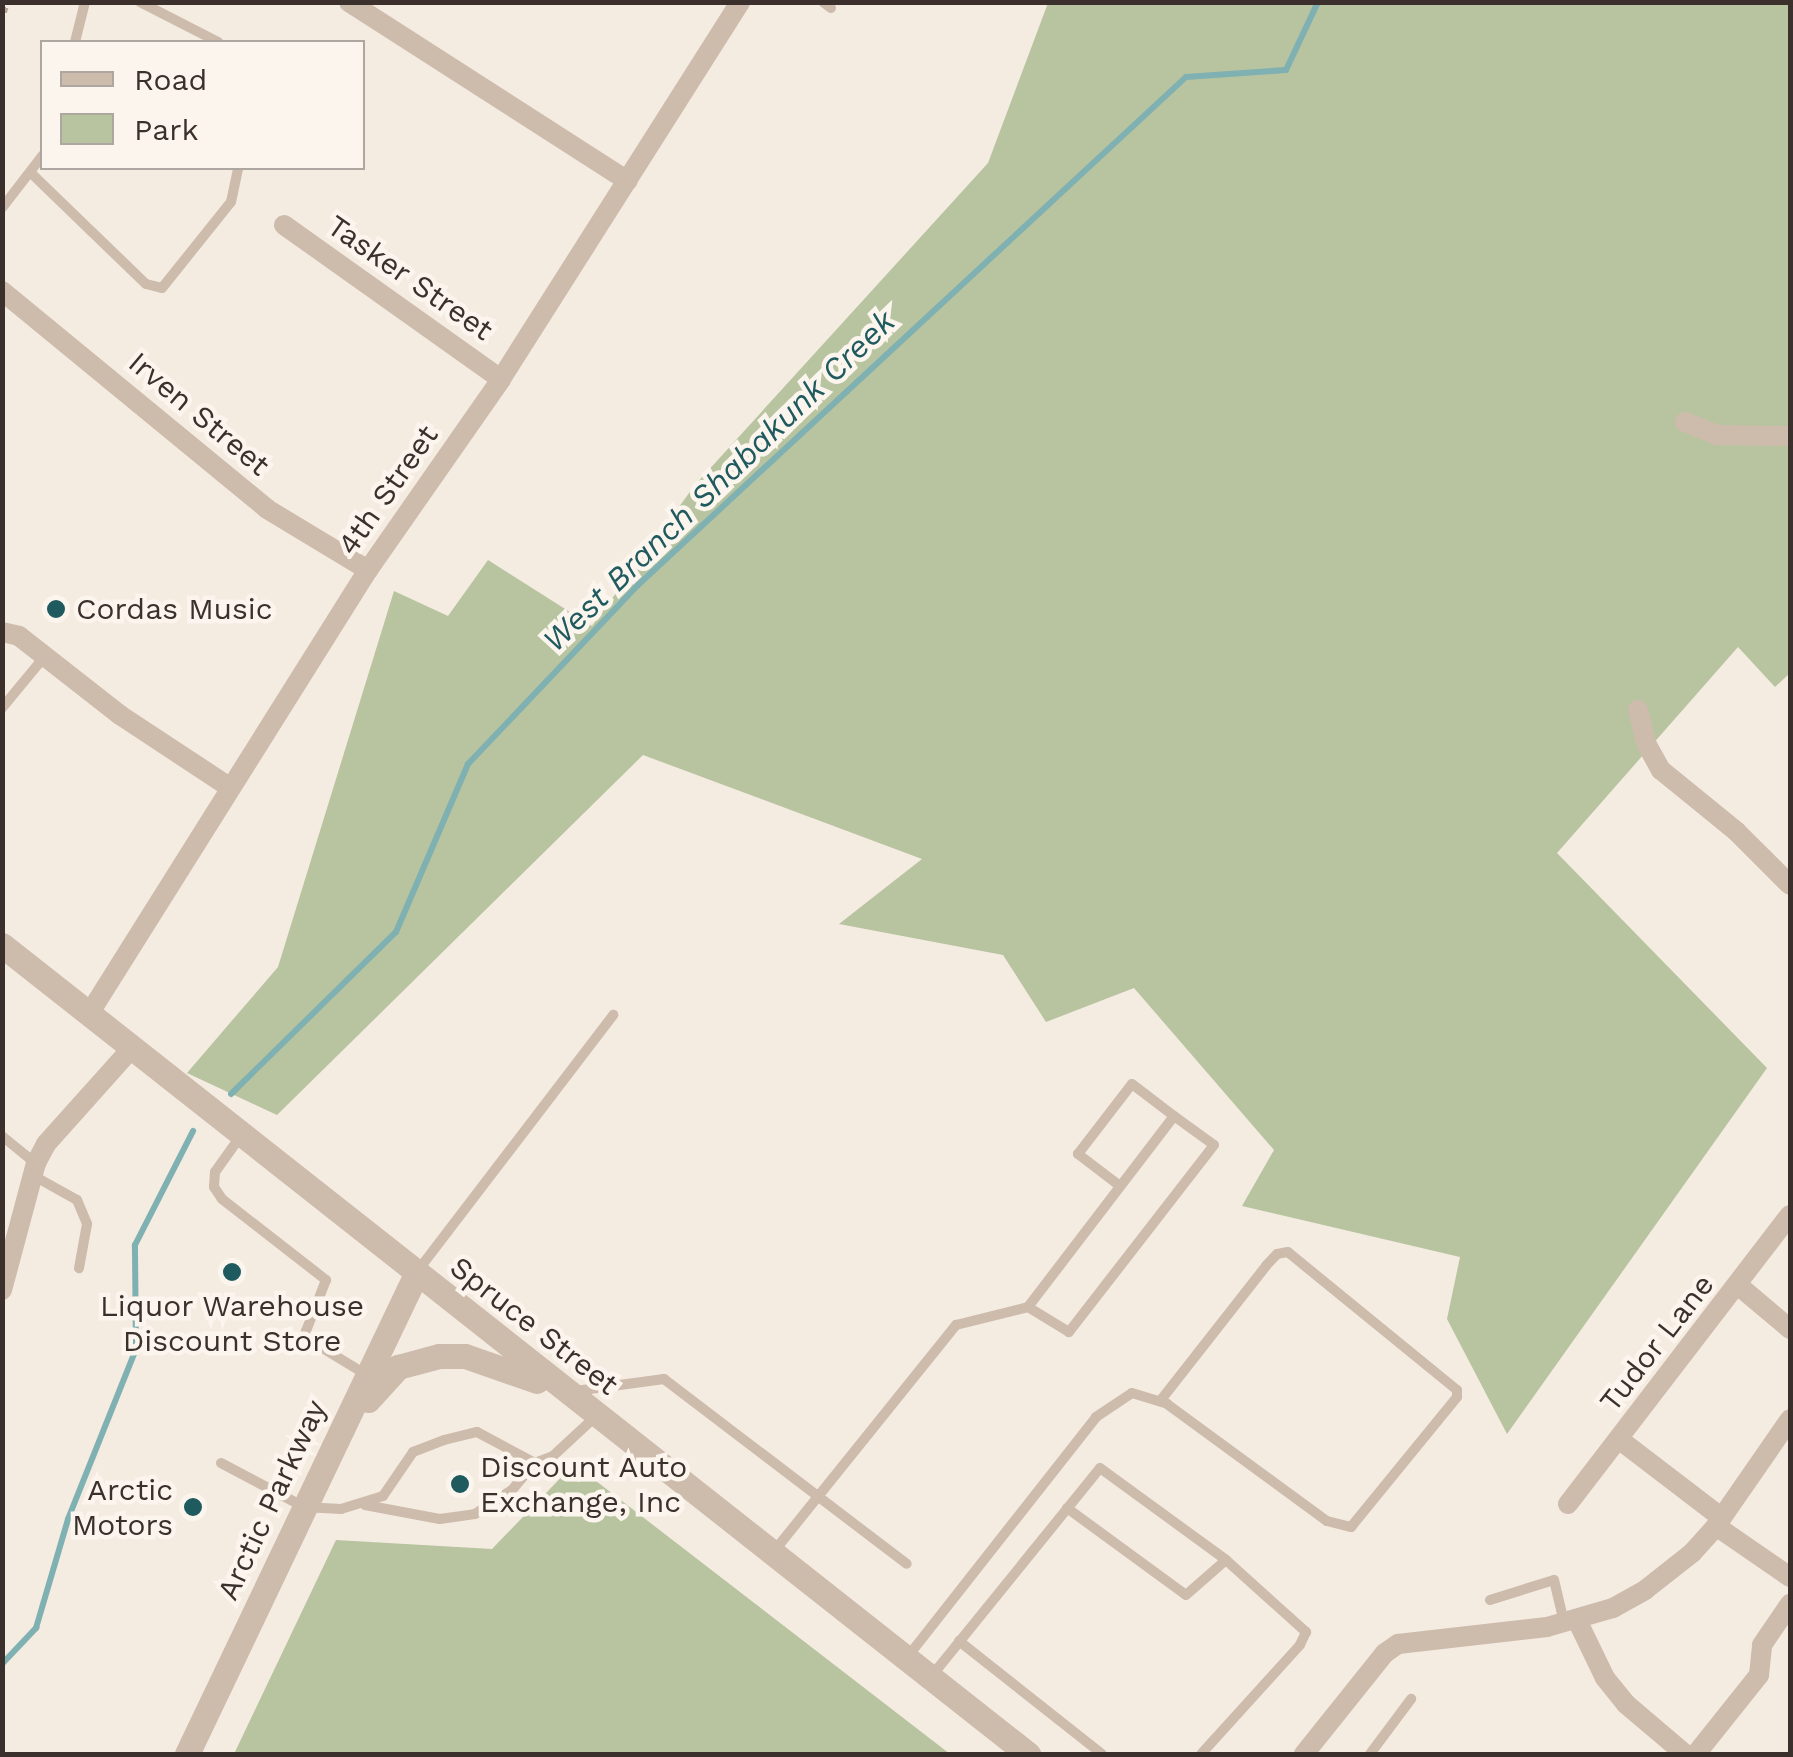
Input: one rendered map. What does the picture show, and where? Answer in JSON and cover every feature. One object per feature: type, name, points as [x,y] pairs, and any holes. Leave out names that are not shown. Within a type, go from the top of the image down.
[{"type":"street","points":[[350,2],[628,181]]},
{"type":"street","name":"4th Street","points":[[89,1014],[228,787],[368,570],[501,379],[740,2]]},
{"type":"street","name":"Tasker Street","points":[[284,225],[501,379]]},
{"type":"street","name":"Irven Street","points":[[2,291],[267,509],[368,570]]},
{"type":"street","points":[[1685,422],[1717,436],[1790,436]]},
{"type":"street","points":[[2,632],[19,636],[120,715],[228,787]]},
{"type":"street","points":[[1638,710],[1650,754],[1661,770],[1736,831],[1790,885]]},
{"type":"street","name":"Spruce Street","points":[[2,945],[240,1137],[1028,1754]]},
{"type":"street","points":[[2,1290],[34,1170],[54,1134],[131,1049]]},
{"type":"street","name":"Tudor Lane","points":[[1568,1504],[1790,1215]]},
{"type":"street","name":"Arctic Parkway","points":[[187,1754],[416,1274]]},
{"type":"street","points":[[1738,1286],[1790,1329]]},
{"type":"street","points":[[304,1507],[372,1394],[398,1367],[439,1356],[464,1356],[564,1392]]},
{"type":"street","points":[[1304,1754],[1385,1653],[1398,1644],[1570,1622],[1645,1590],[1692,1553],[1719,1522],[1790,1418]]},
{"type":"street","points":[[1620,1440],[1790,1578]]},
{"type":"street","points":[[1696,1754],[1759,1675],[1762,1645],[1790,1604]]},
{"type":"street","points":[[1570,1622],[1604,1678],[1626,1704],[1685,1754]]},
{"type":"lane","points":[[75,40],[85,2]]},
{"type":"lane","points":[[140,2],[214,40]]},
{"type":"lane","points":[[2,208],[40,160]]},
{"type":"lane","points":[[32,174],[146,284],[162,288],[231,202],[238,170]]},
{"type":"lane","points":[[2,708],[45,656]]},
{"type":"lane","points":[[416,1274],[613,1014]]},
{"type":"lane","points":[[1028,1306],[1069,1332],[1214,1145],[1132,1084],[1078,1154],[1120,1186]]},
{"type":"lane","points":[[771,1555],[956,1325],[1028,1306],[1174,1116]]},
{"type":"lane","points":[[2,1136],[34,1170],[77,1200],[88,1224],[79,1268]]},
{"type":"lane","points":[[240,1137],[215,1172],[214,1187],[222,1199],[326,1280],[306,1330],[311,1341],[368,1375]]},
{"type":"lane","points":[[904,1660],[949,1609],[1096,1417],[1132,1393],[1160,1401],[1326,1521],[1350,1527],[1457,1397],[1457,1390],[1288,1252],[1277,1254],[1160,1401]]},
{"type":"lane","points":[[564,1392],[664,1379],[907,1564]]},
{"type":"lane","points":[[221,1463],[304,1507],[364,1504],[440,1519],[475,1514],[512,1490],[535,1463],[553,1456],[596,1416]]},
{"type":"lane","points":[[364,1504],[383,1496],[413,1452],[477,1432],[535,1463]]},
{"type":"lane","points":[[929,1679],[1100,1468],[1226,1560],[1306,1632],[1300,1645],[1201,1754]]},
{"type":"lane","points":[[1066,1508],[1186,1595],[1226,1560]]},
{"type":"lane","points":[[1490,1600],[1554,1580],[1570,1622]]},
{"type":"lane","points":[[959,1641],[1102,1754]]},
{"type":"lane","points":[[1370,1754],[1411,1699]]},
{"type":"path","points":[[2,22],[8,2]]},
{"type":"green space","points":[[1048,3],[1790,3],[1790,673],[1775,687],[1738,647],[1557,853],[1767,1068],[1507,1434],[1447,1319],[1460,1257],[1242,1206],[1274,1150],[1134,988],[1046,1022],[1003,955],[839,924],[922,859],[643,755],[277,1115],[187,1073],[278,967],[394,591],[448,616],[488,560],[592,626],[695,485],[988,163]]},
{"type":"green space","points":[[574,1464],[950,1754],[234,1754],[336,1540],[492,1549]]},
{"type":"waterway","name":"West Branch Shabakunk Creek","points":[[231,1094],[396,932],[468,764],[638,585],[1186,77],[1286,70],[1318,2]]},
{"type":"waterway","name":"West Branch Shabakunk Creek","points":[[2,1664],[36,1628],[68,1519],[136,1349],[135,1245],[193,1131]]},
{"type":"place","name":"Cordas Music","points":[[56,609]]},
{"type":"place","name":"Liquor Warehouse Discount Store","points":[[232,1272]]},
{"type":"place","name":"Discount Auto Exchange, Inc","points":[[460,1484]]},
{"type":"place","name":"Arctic Motors","points":[[193,1507]]}]
